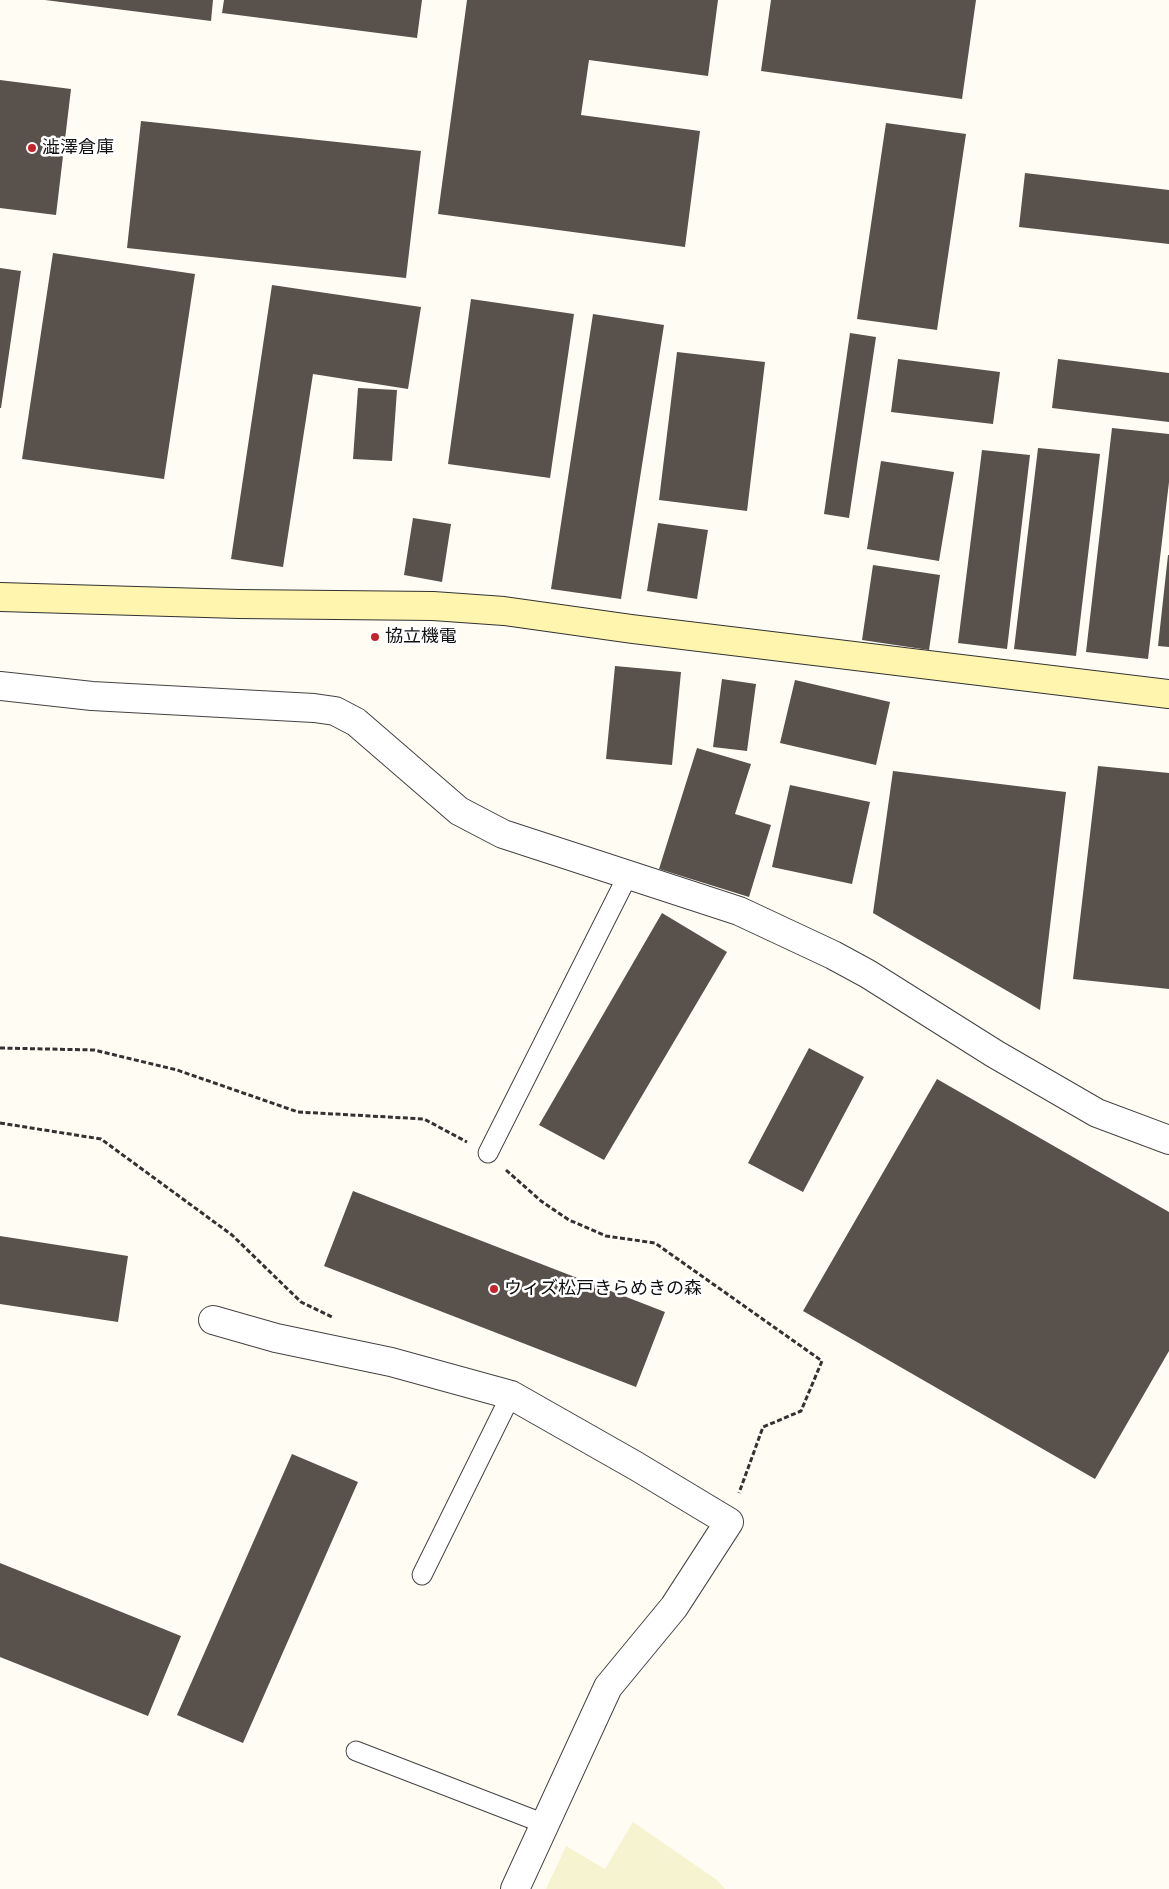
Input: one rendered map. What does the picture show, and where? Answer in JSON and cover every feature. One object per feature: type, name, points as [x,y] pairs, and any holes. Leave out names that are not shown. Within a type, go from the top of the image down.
[{"type":"street","points":[[0,597],[239,604],[433,606],[504,611],[632,629],[1169,694]]},
{"type":"street","points":[[0,686],[92,696],[314,708],[335,711],[356,722],[459,810],[504,834],[738,912],[833,955],[868,974],[995,1054],[1097,1113],[1169,1140]]},
{"type":"street","points":[[213,1320],[276,1338],[417,1368],[511,1395],[636,1466],[729,1522],[674,1607],[608,1687],[515,1889]]},
{"type":"lane","points":[[488,1153],[628,875]]},
{"type":"lane","points":[[422,1575],[511,1395]]},
{"type":"lane","points":[[356,1751],[545,1824]]},
{"type":"path","points":[[0,1048],[94,1050],[177,1070],[298,1112],[424,1119],[488,1153],[541,1201],[568,1220],[606,1236],[655,1244],[822,1361],[802,1411],[763,1427],[729,1522]]},
{"type":"path","points":[[0,1123],[101,1139],[232,1235],[301,1302],[336,1318]]},
{"type":"shaded area","points":[[633,1822],[717,1880],[725,1889],[546,1889],[566,1846],[605,1869]]},
{"type":"building","points":[[45,0],[213,0],[211,21]]},
{"type":"building","points":[[224,0],[422,0],[417,38],[222,13]]},
{"type":"building","points":[[467,0],[718,0],[708,76],[589,60],[581,115],[700,131],[685,247],[438,214]]},
{"type":"building","points":[[771,0],[976,0],[962,99],[761,71]]},
{"type":"building","name":"澁澤倉庫","points":[[0,80],[71,89],[56,215],[0,208]]},
{"type":"building","points":[[141,121],[421,151],[406,278],[127,248]]},
{"type":"building","points":[[886,123],[966,134],[937,330],[857,319]]},
{"type":"building","points":[[1025,173],[1169,190],[1169,244],[1019,227]]},
{"type":"building","points":[[53,253],[195,274],[164,479],[22,459]]},
{"type":"building","points":[[0,268],[21,271],[1,408],[0,408]]},
{"type":"building","points":[[272,285],[421,307],[408,389],[313,374],[283,567],[231,559]]},
{"type":"building","points":[[471,299],[574,314],[550,478],[448,464]]},
{"type":"building","points":[[593,314],[664,325],[621,599],[551,589]]},
{"type":"building","points":[[850,333],[876,337],[849,518],[824,514]]},
{"type":"building","points":[[677,352],[765,362],[747,511],[659,500]]},
{"type":"building","points":[[898,359],[1000,372],[993,424],[891,412]]},
{"type":"building","points":[[1058,359],[1169,373],[1169,422],[1052,408]]},
{"type":"building","points":[[358,388],[397,390],[392,461],[353,459]]},
{"type":"building","points":[[1112,428],[1169,434],[1169,482],[1148,659],[1086,652]]},
{"type":"building","points":[[1038,448],[1100,454],[1076,656],[1014,649]]},
{"type":"building","points":[[982,450],[1030,455],[1007,649],[958,643]]},
{"type":"building","points":[[881,461],[954,472],[939,561],[867,549]]},
{"type":"building","points":[[413,518],[451,524],[442,582],[404,575]]},
{"type":"building","points":[[658,523],[708,530],[697,599],[647,591]]},
{"type":"building","points":[[1169,555],[1169,647],[1158,646]]},
{"type":"building","points":[[873,565],[940,575],[929,650],[862,640]]},
{"type":"building","points":[[615,666],[681,672],[672,765],[606,759]]},
{"type":"building","points":[[722,679],[756,684],[747,751],[713,747]]},
{"type":"building","points":[[795,680],[890,702],[876,765],[780,743]]},
{"type":"building","points":[[697,748],[751,764],[735,814],[771,825],[749,897],[659,869]]},
{"type":"building","points":[[1098,766],[1169,773],[1169,989],[1073,979]]},
{"type":"building","points":[[893,771],[1066,792],[1040,1010],[873,913]]},
{"type":"building","points":[[790,785],[870,802],[852,884],[772,867]]},
{"type":"building","points":[[662,913],[727,952],[604,1160],[539,1125]]},
{"type":"building","points":[[809,1048],[864,1077],[803,1192],[748,1163]]},
{"type":"building","points":[[937,1079],[1169,1212],[1169,1351],[1095,1479],[803,1311]]},
{"type":"building","name":"ウィズ松戸きらめきの森","points":[[353,1191],[665,1312],[636,1387],[324,1266]]},
{"type":"building","points":[[0,1236],[128,1256],[118,1322],[0,1304]]},
{"type":"building","points":[[292,1454],[358,1482],[243,1743],[177,1715]]},
{"type":"building","points":[[0,1563],[181,1636],[148,1716],[0,1657]]},
{"type":"place","name":"澁澤倉庫","points":[[32,148]]},
{"type":"place","name":"協立機電","points":[[375,637]]},
{"type":"place","name":"ウィズ松戸きらめきの森","points":[[494,1289]]}]
